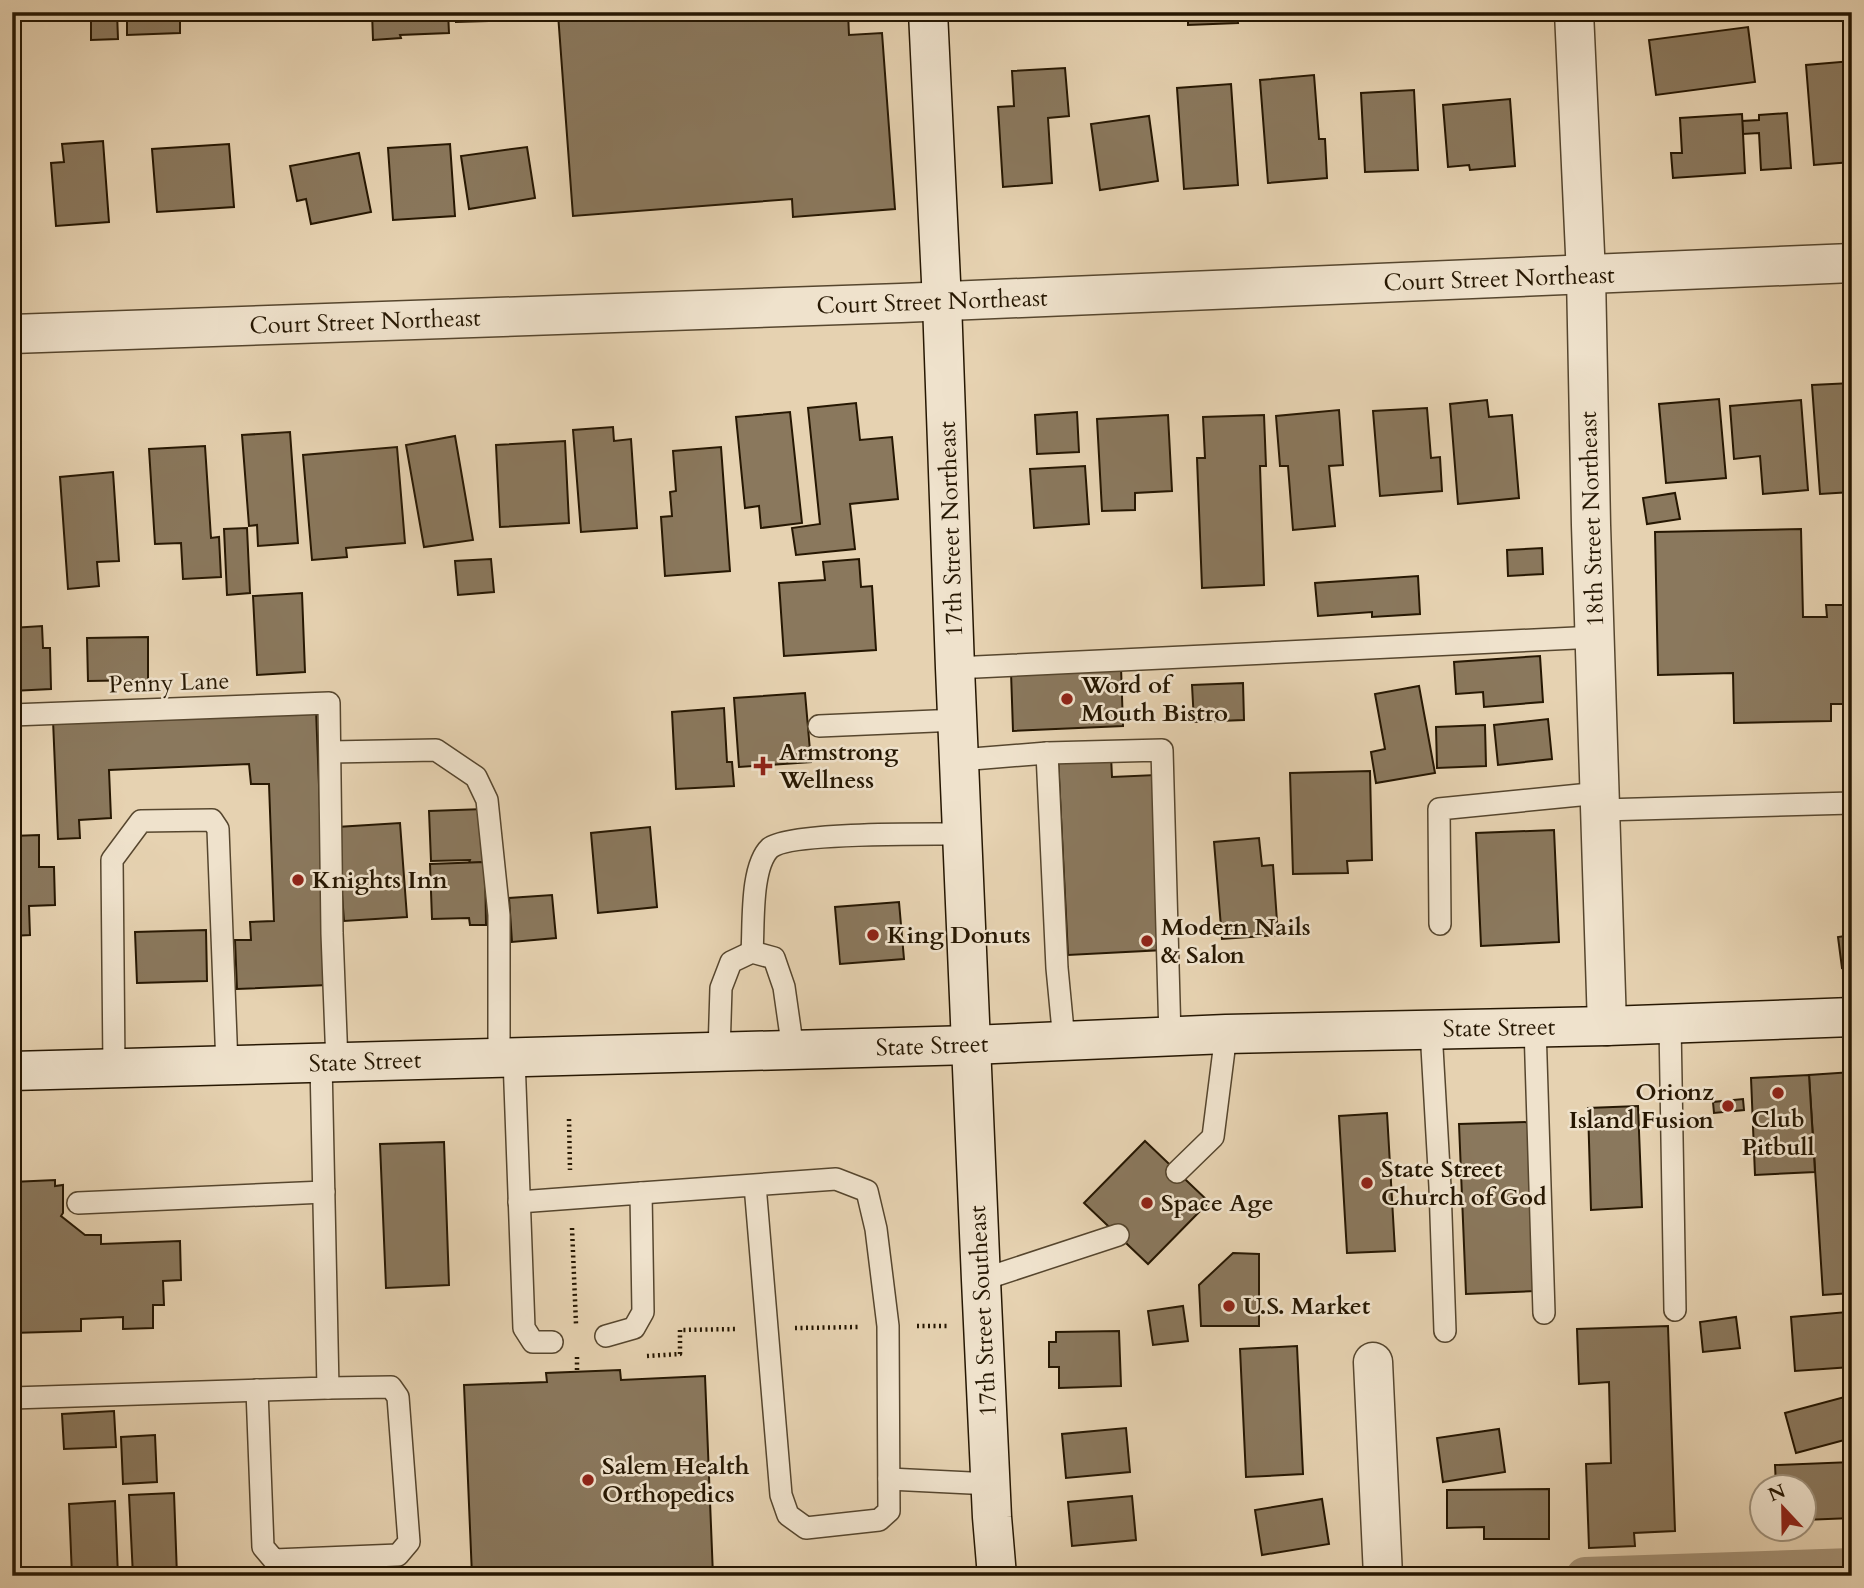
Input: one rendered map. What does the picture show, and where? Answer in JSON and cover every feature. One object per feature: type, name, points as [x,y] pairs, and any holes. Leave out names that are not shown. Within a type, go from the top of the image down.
[{"type":"main road","name":"17th Street Northeast","points":[[928,12],[971,1045]]},
{"type":"main road","name":"18th Street Northeast","points":[[1574,12],[1586,275],[1607,1026]]},
{"type":"main road","name":"Court Street Northeast","points":[[12,334],[942,302],[1852,263]]},
{"type":"main road","name":"State Street","points":[[12,1071],[971,1045],[1226,1034],[1607,1026],[1852,1017]]},
{"type":"main road","name":"17th Street Southeast","points":[[971,1045],[991,1484],[998,1576]]},
{"type":"main road","points":[[1373,1362],[1383,1576]]},
{"type":"lane","points":[[955,668],[1596,637]]},
{"type":"lane","name":"Penny Lane","points":[[12,715],[329,703],[331,752]]},
{"type":"lane","points":[[819,726],[958,720]]},
{"type":"lane","points":[[328,1388],[324,1192],[332,933],[331,752],[436,750],[476,777],[487,800],[499,915],[506,1058],[519,1202],[524,1328],[533,1342],[552,1342]]},
{"type":"lane","points":[[960,760],[1047,753],[1162,750],[1170,1037]]},
{"type":"lane","points":[[1047,753],[1057,968],[1064,1041]]},
{"type":"lane","points":[[1440,924],[1439,808],[1601,802],[1852,803]]},
{"type":"lane","points":[[114,1069],[112,860],[141,821],[212,820],[218,829],[228,1066]]},
{"type":"lane","points":[[752,953],[757,870],[771,848],[791,840],[963,834]]},
{"type":"lane","points":[[719,1052],[721,988],[731,962],[752,953],[775,958],[784,987],[793,1050]]},
{"type":"lane","points":[[1671,1024],[1675,1310]]},
{"type":"lane","points":[[1535,1027],[1544,1313]]},
{"type":"lane","points":[[1431,1030],[1445,1331]]},
{"type":"lane","points":[[1177,1172],[1213,1137],[1226,1034]]},
{"type":"lane","points":[[519,1202],[755,1185],[836,1180],[867,1191],[876,1229],[888,1326],[889,1511],[879,1520],[806,1528],[788,1515],[781,1495],[755,1185]]},
{"type":"lane","points":[[79,1203],[324,1192]]},
{"type":"lane","points":[[606,1336],[635,1328],[643,1312],[641,1193]]},
{"type":"lane","points":[[981,1280],[1118,1235]]},
{"type":"lane","points":[[12,1398],[257,1390],[391,1387],[398,1397],[409,1542],[398,1555],[274,1560],[263,1547],[257,1390]]},
{"type":"lane","points":[[889,1479],[991,1484]]},
{"type":"path","points":[[569,1119],[576,1329]]},
{"type":"path","points":[[577,1351],[577,1372]]},
{"type":"building","points":[[91,12],[117,12],[118,39],[91,40]]},
{"type":"building","points":[[127,12],[180,12],[180,33],[127,35]]},
{"type":"building","points":[[372,12],[448,12],[449,33],[400,35],[401,38],[373,40]]},
{"type":"building","points":[[456,12],[487,12],[488,21],[456,22]]},
{"type":"building","points":[[848,12],[849,35],[882,33],[895,209],[793,217],[792,199],[573,216],[558,14]]},
{"type":"building","points":[[1188,12],[1237,12],[1238,23],[1188,25]]},
{"type":"building","points":[[1457,12],[1507,12],[1507,16],[1458,20]]},
{"type":"building","points":[[1748,27],[1755,82],[1656,95],[1649,40]]},
{"type":"building","points":[[1852,61],[1852,162],[1814,165],[1806,65]]},
{"type":"building","points":[[1065,68],[1069,116],[1048,118],[1052,183],[1003,187],[998,107],[1014,106],[1012,71]]},
{"type":"building","points":[[1314,75],[1319,139],[1325,139],[1327,178],[1268,183],[1260,80]]},
{"type":"building","points":[[1231,84],[1238,185],[1184,189],[1177,88]]},
{"type":"building","points":[[1414,90],[1418,170],[1365,172],[1361,93]]},
{"type":"building","points":[[1510,99],[1515,166],[1470,170],[1469,165],[1448,167],[1443,105]]},
{"type":"building","points":[[1787,113],[1791,168],[1761,170],[1759,133],[1743,134],[1742,121],[1759,120],[1759,115]]},
{"type":"building","points":[[1742,114],[1745,173],[1673,178],[1671,153],[1682,153],[1680,118]]},
{"type":"building","points":[[1149,116],[1158,181],[1100,190],[1091,124]]},
{"type":"building","points":[[103,141],[109,222],[56,226],[51,163],[64,162],[62,144]]},
{"type":"building","points":[[229,144],[234,207],[157,212],[152,149]]},
{"type":"building","points":[[450,144],[455,216],[393,220],[388,148]]},
{"type":"building","points":[[527,147],[535,198],[469,209],[461,156]]},
{"type":"building","points":[[359,153],[371,212],[311,224],[306,199],[297,201],[290,166]]},
{"type":"building","points":[[1852,383],[1852,492],[1820,494],[1812,385]]},
{"type":"building","points":[[1719,399],[1726,478],[1666,483],[1659,404]]},
{"type":"building","points":[[1487,400],[1489,417],[1512,415],[1519,498],[1458,504],[1450,404]]},
{"type":"building","points":[[1801,400],[1808,490],[1763,494],[1760,456],[1734,459],[1730,406]]},
{"type":"building","points":[[856,403],[860,440],[892,437],[898,499],[850,504],[855,549],[796,555],[792,528],[820,524],[808,408]]},
{"type":"building","points":[[1427,408],[1431,458],[1440,457],[1442,491],[1380,496],[1373,411]]},
{"type":"building","points":[[1339,410],[1343,465],[1329,466],[1335,526],[1293,530],[1288,466],[1280,466],[1276,416]]},
{"type":"building","points":[[790,412],[802,523],[761,528],[759,506],[745,508],[736,417]]},
{"type":"building","points":[[1077,412],[1079,452],[1037,454],[1035,415]]},
{"type":"building","points":[[1168,415],[1172,491],[1135,493],[1135,510],[1102,511],[1097,419]]},
{"type":"building","points":[[1264,415],[1266,466],[1260,466],[1264,585],[1202,588],[1197,458],[1205,458],[1203,417]]},
{"type":"building","points":[[613,427],[614,441],[631,439],[637,528],[581,532],[573,430]]},
{"type":"building","points":[[290,432],[298,543],[258,546],[257,525],[249,526],[242,435]]},
{"type":"building","points":[[455,436],[473,540],[424,547],[406,445]]},
{"type":"building","points":[[565,441],[569,523],[500,527],[496,445]]},
{"type":"building","points":[[205,446],[211,538],[219,537],[221,577],[183,579],[181,543],[155,544],[149,449]]},
{"type":"building","points":[[397,447],[405,543],[346,548],[347,557],[312,560],[303,455]]},
{"type":"building","points":[[721,447],[730,571],[665,576],[661,517],[672,516],[670,492],[676,491],[673,451]]},
{"type":"building","points":[[1085,466],[1089,524],[1034,528],[1030,469]]},
{"type":"building","points":[[113,472],[119,561],[97,562],[99,586],[68,589],[60,477]]},
{"type":"building","points":[[1675,493],[1680,519],[1647,524],[1643,498]]},
{"type":"building","points":[[247,528],[250,593],[227,595],[224,529]]},
{"type":"building","points":[[1801,529],[1803,617],[1827,617],[1826,605],[1852,605],[1852,704],[1831,704],[1831,721],[1734,723],[1733,673],[1658,675],[1655,532]]},
{"type":"building","points":[[1542,548],[1543,574],[1508,576],[1507,550]]},
{"type":"building","points":[[491,559],[494,592],[458,595],[455,561]]},
{"type":"building","points":[[859,559],[861,587],[872,586],[876,650],[784,656],[779,583],[825,580],[823,562]]},
{"type":"building","points":[[1418,576],[1420,614],[1372,617],[1372,612],[1318,616],[1315,583]]},
{"type":"building","points":[[302,593],[305,672],[257,675],[253,596]]},
{"type":"building","points":[[42,626],[43,648],[50,648],[51,689],[12,691],[12,628]]},
{"type":"building","points":[[148,637],[148,680],[88,681],[87,638]]},
{"type":"building","points":[[1540,656],[1543,702],[1484,707],[1483,692],[1456,694],[1454,662]]},
{"type":"building","name":"Word of Mouth Bistro","points":[[1121,667],[1123,726],[1013,731],[1011,672]]},
{"type":"building","points":[[1243,683],[1244,720],[1194,722],[1192,685]]},
{"type":"building","points":[[1419,686],[1435,773],[1376,783],[1371,752],[1385,749],[1375,694]]},
{"type":"building","points":[[805,693],[811,762],[739,767],[734,698]]},
{"type":"building","points":[[724,708],[727,762],[732,762],[734,786],[676,789],[672,712]]},
{"type":"building","name":"Knights Inn","points":[[316,710],[327,985],[237,989],[235,940],[251,940],[250,922],[274,921],[269,784],[251,784],[249,764],[109,770],[111,818],[79,820],[80,838],[58,839],[53,720]]},
{"type":"building","points":[[1548,719],[1552,759],[1498,765],[1494,725]]},
{"type":"building","points":[[1485,725],[1486,766],[1437,768],[1436,727]]},
{"type":"building","points":[[1111,756],[1112,777],[1156,775],[1164,950],[1068,955],[1058,758]]},
{"type":"building","points":[[1370,771],[1372,860],[1347,861],[1348,873],[1293,874],[1290,773]]},
{"type":"building","points":[[484,809],[485,862],[431,861],[429,811]]},
{"type":"building","points":[[400,823],[407,917],[344,921],[337,827]]},
{"type":"building","points":[[650,827],[657,907],[598,913],[591,833]]},
{"type":"building","points":[[1554,830],[1559,942],[1481,946],[1476,833]]},
{"type":"building","points":[[39,835],[39,867],[54,867],[55,905],[29,906],[30,935],[12,936],[12,836]]},
{"type":"building","points":[[1259,838],[1262,866],[1273,865],[1278,935],[1222,939],[1214,842]]},
{"type":"building","points":[[485,862],[486,925],[470,925],[469,918],[432,919],[430,864]]},
{"type":"building","points":[[552,895],[556,938],[512,942],[509,898]]},
{"type":"building","points":[[899,902],[904,959],[840,964],[835,907]]},
{"type":"building","points":[[206,930],[207,981],[137,983],[135,932]]},
{"type":"building","points":[[1852,935],[1852,966],[1842,968],[1838,937]]},
{"type":"building","points":[[1852,1072],[1852,1293],[1823,1295],[1809,1075]]},
{"type":"building","points":[[1809,1075],[1815,1172],[1755,1175],[1751,1078]]},
{"type":"building","name":"Orionz Island Fusion","points":[[1743,1099],[1744,1110],[1714,1113],[1713,1102]]},
{"type":"building","points":[[1638,1106],[1642,1207],[1591,1210],[1588,1108]]},
{"type":"building","name":"State Street Church of God","points":[[1387,1113],[1395,1251],[1347,1253],[1339,1116]]},
{"type":"building","points":[[1529,1122],[1535,1291],[1466,1294],[1459,1124]]},
{"type":"building","name":"Space Age","points":[[1145,1141],[1209,1202],[1148,1264],[1084,1203]]},
{"type":"building","points":[[444,1142],[449,1285],[386,1288],[380,1144]]},
{"type":"building","points":[[55,1180],[55,1186],[63,1185],[61,1216],[85,1235],[101,1235],[101,1244],[180,1241],[181,1280],[163,1281],[164,1305],[153,1305],[153,1328],[123,1329],[123,1317],[81,1319],[81,1331],[12,1333],[12,1182]]},
{"type":"building","name":"U.S. Market","points":[[1233,1253],[1259,1254],[1259,1326],[1201,1326],[1199,1285]]},
{"type":"building","points":[[1183,1306],[1188,1341],[1153,1345],[1148,1311]]},
{"type":"building","points":[[1847,1312],[1851,1367],[1795,1371],[1791,1317]]},
{"type":"building","points":[[1736,1317],[1740,1348],[1703,1352],[1700,1322]]},
{"type":"building","points":[[1668,1326],[1675,1531],[1634,1533],[1635,1546],[1589,1548],[1586,1464],[1611,1463],[1609,1382],[1579,1384],[1577,1329]]},
{"type":"building","points":[[1119,1331],[1121,1386],[1059,1388],[1059,1367],[1049,1367],[1049,1342],[1056,1342],[1056,1332]]},
{"type":"building","points":[[1297,1346],[1303,1474],[1246,1477],[1240,1349]]},
{"type":"building","name":"Salem Health Orthopedics","points":[[620,1370],[621,1380],[705,1376],[713,1576],[472,1576],[464,1385],[547,1382],[546,1373]]},
{"type":"building","points":[[1852,1395],[1852,1438],[1796,1453],[1785,1413]]},
{"type":"building","points":[[114,1411],[116,1447],[64,1449],[62,1414]]},
{"type":"building","points":[[1126,1428],[1130,1472],[1066,1478],[1062,1434]]},
{"type":"building","points":[[1499,1429],[1505,1472],[1443,1482],[1437,1438]]},
{"type":"building","points":[[155,1435],[157,1482],[123,1484],[121,1437]]},
{"type":"building","points":[[1852,1462],[1852,1518],[1818,1519],[1818,1472],[1775,1472],[1775,1465]]},
{"type":"building","points":[[1549,1489],[1549,1539],[1484,1539],[1484,1527],[1447,1528],[1447,1490]]},
{"type":"building","points":[[174,1493],[177,1576],[133,1576],[129,1495]]},
{"type":"building","points":[[1132,1496],[1136,1540],[1072,1546],[1068,1502]]},
{"type":"building","points":[[1322,1499],[1329,1544],[1262,1555],[1255,1510]]},
{"type":"building","points":[[115,1501],[118,1576],[72,1576],[69,1504]]},
{"type":"waterway","points":[[1585,1576],[1852,1567]]},
{"type":"place","name":"Word of Mouth Bistro","points":[[1067,699]]},
{"type":"place","name":"Armstrong Wellness","points":[[763,766]]},
{"type":"place","name":"Knights Inn","points":[[298,880]]},
{"type":"place","name":"King Donuts","points":[[873,935]]},
{"type":"place","name":"Modern Nails & Salon","points":[[1147,941]]},
{"type":"place","name":"Club Pitbull","points":[[1778,1093]]},
{"type":"place","name":"Orionz Island Fusion","points":[[1728,1106]]},
{"type":"place","name":"State Street Church of God","points":[[1367,1183]]},
{"type":"place","name":"Space Age","points":[[1147,1203]]},
{"type":"place","name":"U.S. Market","points":[[1229,1306]]},
{"type":"place","name":"Salem Health Orthopedics","points":[[588,1480]]}]
